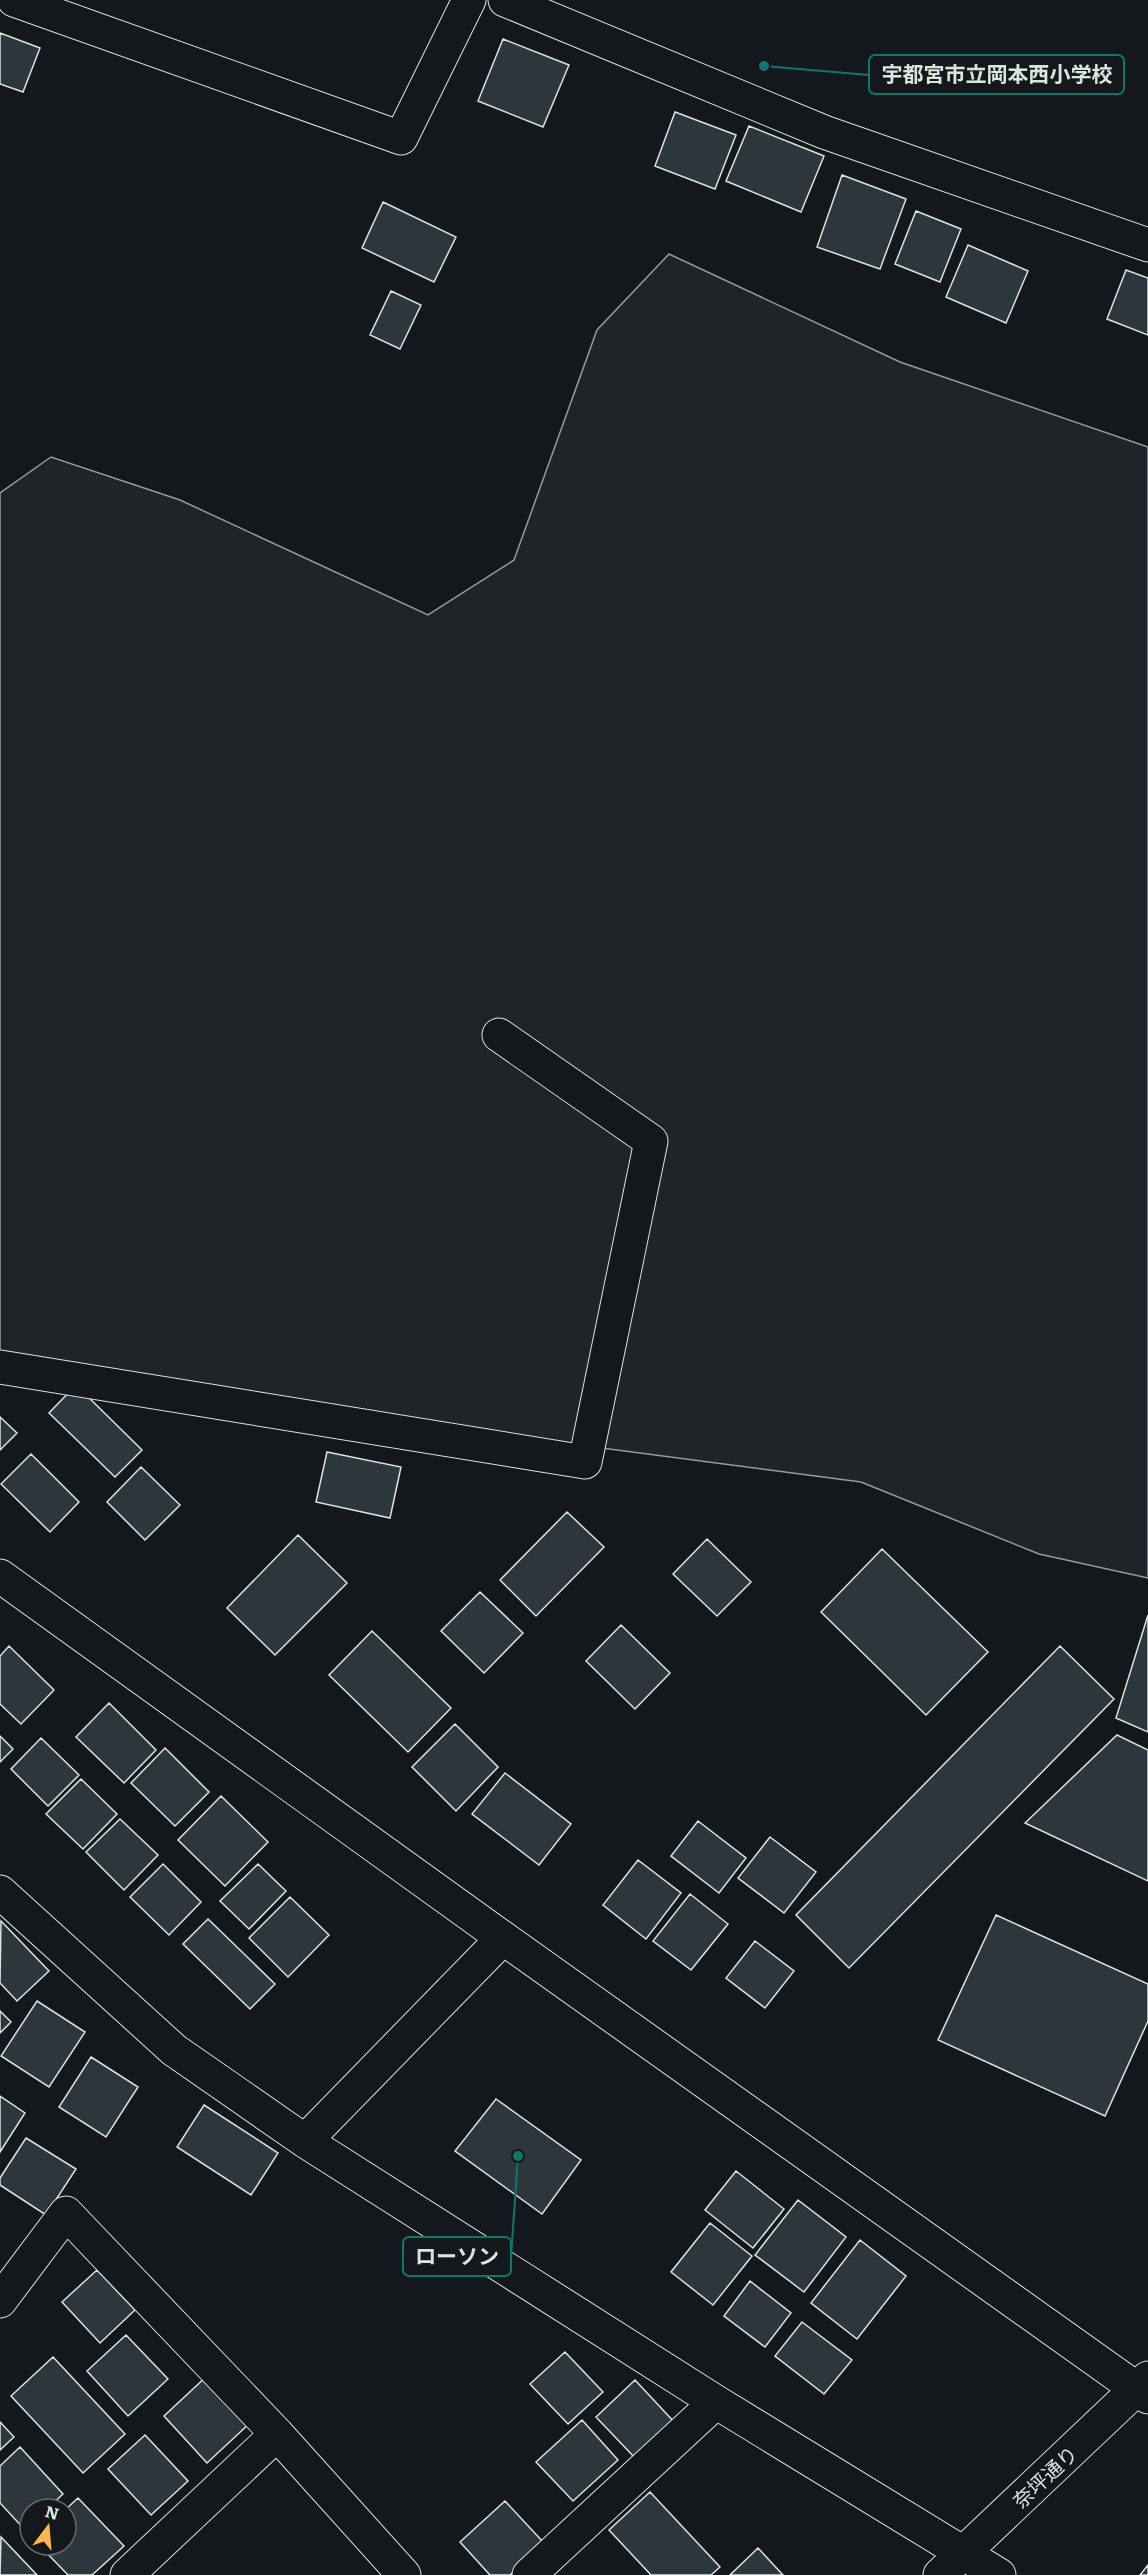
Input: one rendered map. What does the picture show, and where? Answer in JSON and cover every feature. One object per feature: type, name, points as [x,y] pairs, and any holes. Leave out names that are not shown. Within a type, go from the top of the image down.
[{"type":"street","points":[[14,0],[401,138],[469,0]]},
{"type":"street","points":[[505,0],[824,132],[1148,244]]},
{"type":"street","points":[[0,1367],[585,1462],[651,1141],[499,1035]]},
{"type":"street","points":[[0,1576],[503,1938],[1144,2388]]},
{"type":"street","points":[[0,1892],[174,2050],[305,2141],[716,2402],[999,2575]]},
{"type":"street","points":[[305,2141],[503,1938]]},
{"type":"street","points":[[0,2301],[66,2213],[277,2434],[404,2575]]},
{"type":"street","name":"奈坪通り","points":[[940,2575],[1144,2388]]},
{"type":"street","points":[[529,2575],[716,2402]]},
{"type":"street","points":[[127,2575],[277,2434]]},
{"type":"shaded area","points":[[669,254],[900,362],[1148,447],[1148,1578],[1039,1554],[861,1482],[258,1403],[0,1358],[0,493],[51,457],[180,500],[428,615],[514,560],[597,330]]},
{"type":"building","points":[[0,33],[40,48],[23,92],[0,84]]},
{"type":"building","points":[[503,39],[569,65],[543,127],[478,101]]},
{"type":"building","points":[[675,112],[736,135],[715,189],[655,166]]},
{"type":"building","points":[[749,126],[824,156],[801,212],[726,181]]},
{"type":"building","points":[[842,175],[906,199],[880,269],[817,247]]},
{"type":"building","points":[[383,202],[456,237],[434,282],[362,248]]},
{"type":"building","points":[[916,211],[961,229],[940,282],[895,264]]},
{"type":"building","points":[[968,245],[1028,271],[1006,323],[946,297]]},
{"type":"building","points":[[1126,270],[1148,278],[1148,335],[1107,319]]},
{"type":"building","points":[[391,291],[421,305],[400,349],[370,335]]},
{"type":"building","points":[[76,1385],[142,1450],[115,1477],[49,1413]]},
{"type":"building","points":[[0,1417],[17,1433],[0,1450]]},
{"type":"building","points":[[327,1452],[401,1467],[390,1518],[316,1502]]},
{"type":"building","points":[[31,1454],[79,1502],[50,1532],[1,1484]]},
{"type":"building","points":[[141,1467],[180,1505],[145,1540],[107,1502]]},
{"type":"building","points":[[567,1512],[604,1547],[536,1616],[500,1580]]},
{"type":"building","points":[[298,1535],[347,1583],[275,1655],[227,1608]]},
{"type":"building","points":[[707,1539],[751,1582],[717,1616],[673,1574]]},
{"type":"building","points":[[882,1549],[988,1652],[926,1715],[821,1612]]},
{"type":"building","points":[[480,1592],[523,1633],[484,1673],[441,1631]]},
{"type":"building","points":[[1148,1615],[1148,1732],[1116,1718]]},
{"type":"building","points":[[621,1625],[670,1673],[635,1709],[586,1661]]},
{"type":"building","points":[[372,1631],[451,1708],[408,1752],[329,1675]]},
{"type":"building","points":[[9,1646],[54,1690],[21,1724],[0,1704],[0,1656]]},
{"type":"building","points":[[1060,1646],[1114,1699],[849,1968],[796,1915]]},
{"type":"building","points":[[109,1703],[156,1750],[124,1783],[76,1737]]},
{"type":"building","points":[[455,1724],[498,1767],[456,1811],[412,1767]]},
{"type":"building","points":[[1117,1735],[1148,1750],[1148,1881],[1025,1823]]},
{"type":"building","points":[[0,1736],[13,1749],[0,1762]]},
{"type":"building","points":[[41,1738],[79,1775],[48,1806],[11,1769]]},
{"type":"building","points":[[165,1748],[209,1792],[175,1826],[131,1783]]},
{"type":"building","points":[[505,1773],[571,1824],[539,1865],[472,1814]]},
{"type":"building","points":[[81,1779],[117,1814],[83,1849],[46,1814]]},
{"type":"building","points":[[221,1796],[268,1842],[225,1886],[178,1840]]},
{"type":"building","points":[[120,1819],[158,1855],[124,1890],[86,1852]]},
{"type":"building","points":[[698,1821],[746,1858],[719,1893],[671,1856]]},
{"type":"building","points":[[770,1837],[816,1872],[784,1913],[738,1878]]},
{"type":"building","points":[[638,1860],[681,1893],[646,1939],[603,1905]]},
{"type":"building","points":[[163,1864],[201,1902],[169,1935],[130,1897]]},
{"type":"building","points":[[258,1864],[286,1891],[249,1929],[220,1901]]},
{"type":"building","points":[[690,1894],[728,1924],[691,1970],[653,1941]]},
{"type":"building","points":[[290,1897],[329,1935],[288,1977],[249,1938]]},
{"type":"building","points":[[996,1915],[1148,1984],[1148,2021],[1105,2116],[938,2040]]},
{"type":"building","points":[[208,1919],[275,1984],[250,2009],[183,1944]]},
{"type":"building","points":[[1,1921],[49,1971],[17,2001],[0,1983]]},
{"type":"building","points":[[755,1941],[794,1971],[765,2008],[726,1978]]},
{"type":"building","points":[[37,2001],[85,2032],[49,2087],[1,2056]]},
{"type":"building","points":[[0,2011],[11,2022],[0,2033]]},
{"type":"building","points":[[91,2057],[138,2087],[106,2137],[59,2107]]},
{"type":"building","points":[[0,2096],[25,2113],[0,2152]]},
{"type":"building","points":[[496,2099],[581,2160],[542,2214],[455,2151]]},
{"type":"building","points":[[204,2105],[278,2153],[251,2195],[177,2147]]},
{"type":"building","points":[[26,2138],[76,2169],[46,2215],[0,2185],[0,2178]]},
{"type":"building","points":[[736,2171],[784,2209],[753,2248],[705,2210]]},
{"type":"building","points":[[798,2200],[846,2237],[804,2292],[755,2255]]},
{"type":"building","points":[[710,2223],[752,2256],[713,2305],[671,2272]]},
{"type":"building","points":[[860,2240],[906,2276],[857,2339],[811,2303]]},
{"type":"building","points":[[97,2270],[135,2310],[100,2343],[62,2302]]},
{"type":"building","points":[[750,2281],[791,2313],[765,2347],[724,2316]]},
{"type":"building","points":[[802,2322],[852,2360],[824,2394],[775,2356]]},
{"type":"building","points":[[126,2335],[168,2379],[128,2416],[87,2371]]},
{"type":"building","points":[[565,2352],[603,2392],[568,2424],[530,2384]]},
{"type":"building","points":[[53,2357],[125,2434],[83,2473],[11,2396]]},
{"type":"building","points":[[208,2375],[251,2422],[207,2463],[164,2416]]},
{"type":"building","points":[[635,2380],[676,2424],[637,2460],[596,2417]]},
{"type":"building","points":[[582,2420],[618,2460],[573,2501],[536,2462]]},
{"type":"building","points":[[0,2422],[14,2437],[0,2450]]},
{"type":"building","points":[[145,2435],[188,2481],[151,2515],[108,2469]]},
{"type":"building","points":[[20,2447],[63,2494],[60,2497],[18,2497],[18,2522],[0,2503],[0,2466]]},
{"type":"building","points":[[650,2492],[720,2567],[711,2575],[651,2575],[609,2530]]},
{"type":"building","points":[[78,2498],[124,2546],[92,2575],[68,2575],[51,2557],[78,2557]]},
{"type":"building","points":[[505,2501],[544,2543],[510,2575],[490,2575],[460,2542]]},
{"type":"building","points":[[1,2537],[37,2575],[0,2575]]},
{"type":"building","points":[[758,2548],[783,2575],[730,2575]]},
{"type":"building","points":[[1148,2565],[1148,2575],[1140,2575]]},
{"type":"place","name":"宇都宮市立岡本西小学校","points":[[764,66]]},
{"type":"place","name":"ローソン","points":[[518,2156]]}]
